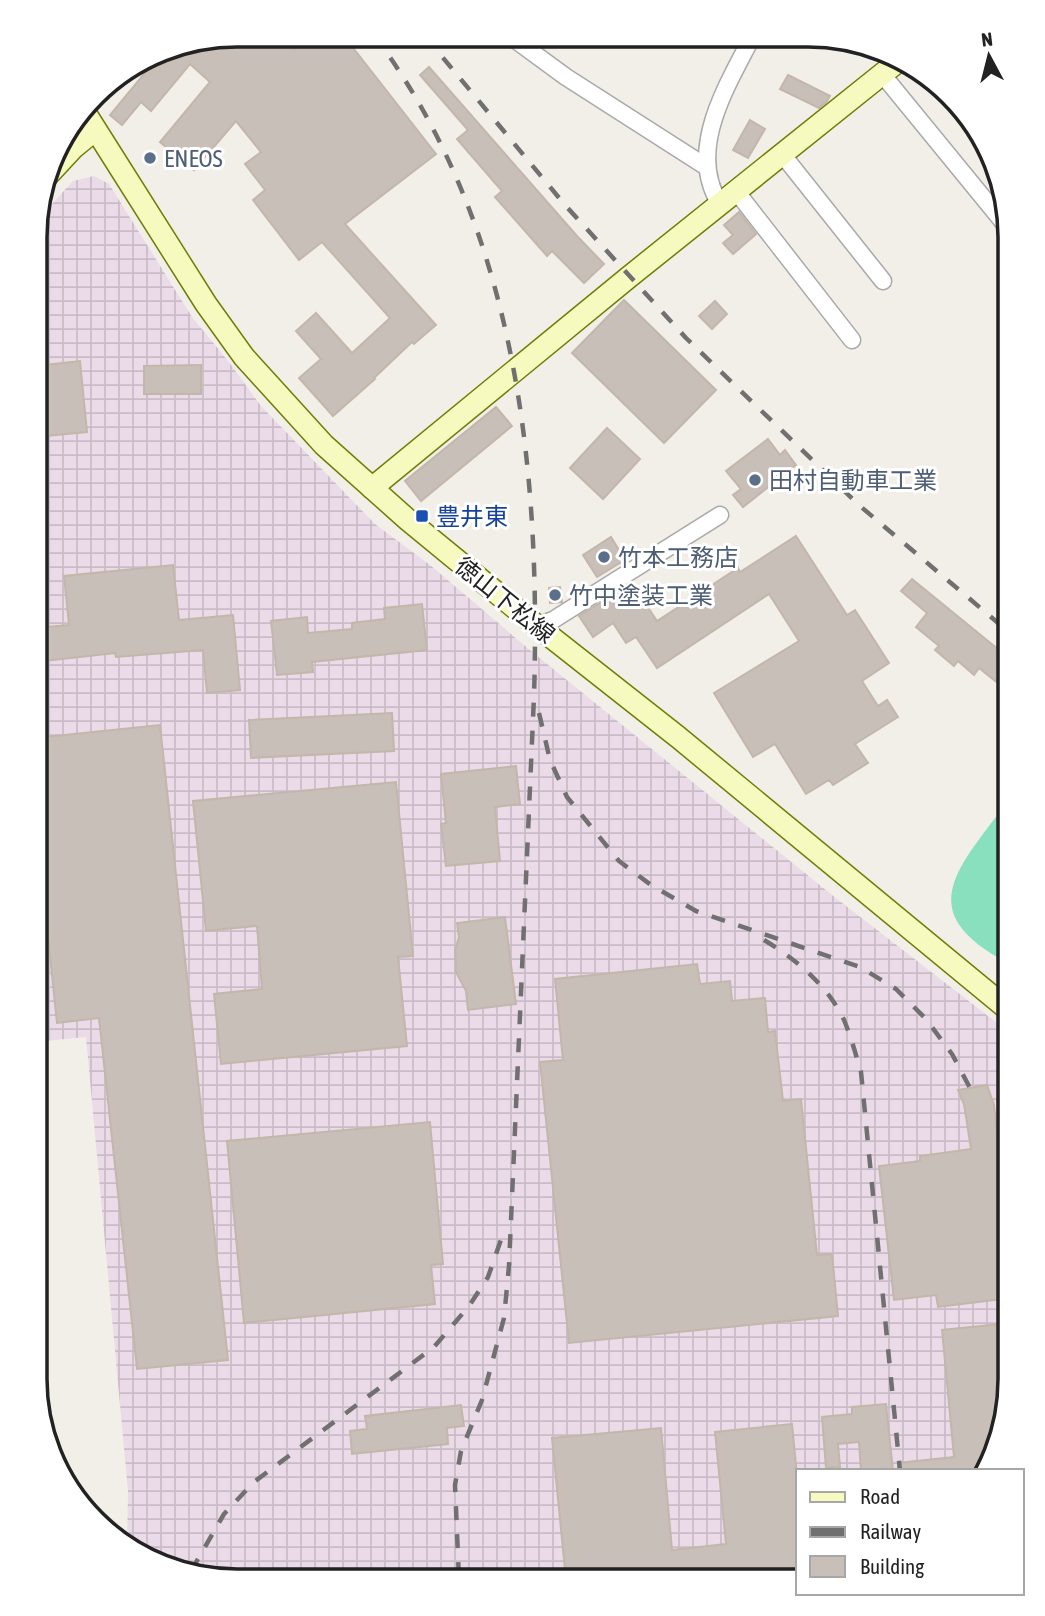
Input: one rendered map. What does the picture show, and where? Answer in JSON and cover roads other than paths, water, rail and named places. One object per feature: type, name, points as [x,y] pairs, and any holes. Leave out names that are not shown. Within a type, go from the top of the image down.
[{"type":"main road","points":[[372,488],[889,68]]},
{"type":"main road","name":"徳山下松線","points":[[89,119],[198,292],[244,357],[324,444],[372,488],[537,626],[678,737],[997,1001]]},
{"type":"main road","points":[[67,154],[95,130]]},
{"type":"street","points":[[525,47],[566,77],[705,166]]},
{"type":"street","points":[[747,47],[713,117],[705,166],[714,195],[728,197],[852,340]]},
{"type":"street","points":[[889,68],[996,212]]},
{"type":"street","points":[[782,154],[883,281]]},
{"type":"street","points":[[537,626],[553,620],[720,515]]},
{"type":"railway","points":[[382,47],[422,109],[460,186],[489,267],[510,351],[524,436],[532,522],[534,696],[509,1266],[504,1318],[482,1400],[461,1451],[455,1485],[459,1569]]},
{"type":"railway","points":[[434,47],[565,205],[686,338],[860,506],[998,623]]},
{"type":"railway","points":[[539,713],[550,760],[567,797],[619,861],[651,885],[696,911],[860,967],[896,989],[926,1019],[952,1054],[970,1088]]},
{"type":"railway","points":[[764,940],[799,965],[829,996],[844,1020],[861,1072],[900,1469]]},
{"type":"railway","points":[[195,1563],[224,1514],[254,1482],[434,1347],[469,1306],[488,1277],[505,1228]]},
{"type":"place","name":"ENEOS","points":[[150,158]]},
{"type":"place","name":"田村自動車工業","points":[[755,480]]},
{"type":"place","name":"豊井東","points":[[422,516]]},
{"type":"place","name":"竹本工務店","points":[[604,557]]},
{"type":"place","name":"竹中塗装工業","points":[[555,595]]}]
